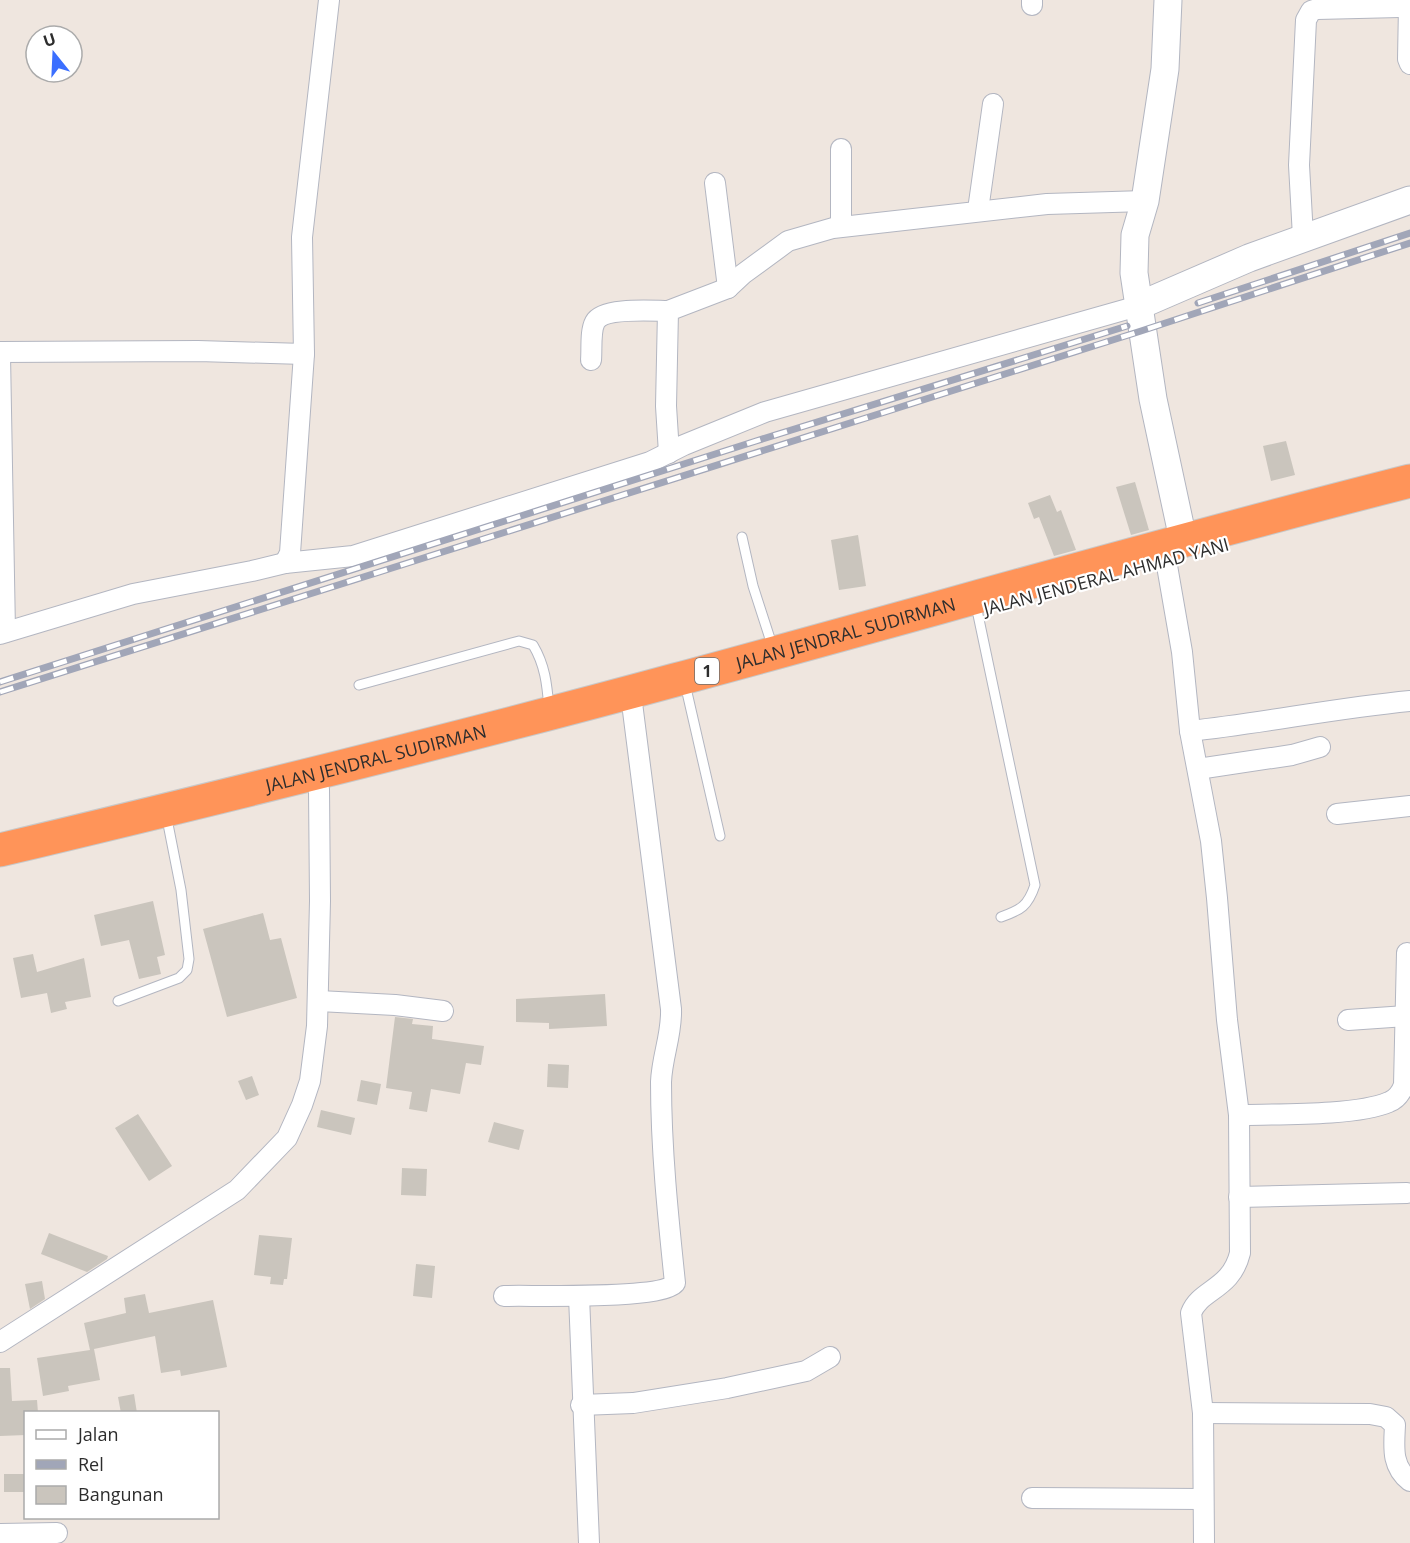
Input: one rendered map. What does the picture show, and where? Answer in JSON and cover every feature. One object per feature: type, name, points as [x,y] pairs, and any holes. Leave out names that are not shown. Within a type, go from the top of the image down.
[{"type":"highway","name":"JALAN JENDRAL SUDIRMAN","points":[[0,850],[361,763],[1174,550],[1410,481]]},
{"type":"highway","name":"JALAN JENDERAL AHMAD YANI","points":[[0,865],[318,789],[977,610],[1174,550],[1410,497]]},
{"type":"street","points":[[285,562],[290,553],[304,354],[302,237],[329,0]]},
{"type":"street","points":[[1168,0],[1165,69],[1145,201],[1135,235],[1134,273],[1174,550],[1190,731],[1211,841],[1227,1020],[1239,1115],[1240,1253],[1238,1264],[1228,1279],[1194,1306],[1191,1313],[1203,1413],[1204,1543]]},
{"type":"street","points":[[1303,237],[1299,175],[1306,20],[1311,11],[1410,4],[1408,59],[1410,64]]},
{"type":"street","points":[[978,210],[993,104]]},
{"type":"street","points":[[841,149],[841,226]]},
{"type":"street","points":[[715,183],[728,288]]},
{"type":"street","points":[[304,354],[198,351],[0,354],[2,633],[133,594],[252,572],[285,562],[353,556],[650,462],[684,444],[765,412],[1138,306],[1303,237],[1410,200]]},
{"type":"street","points":[[591,360],[594,323],[600,317],[611,312],[668,311],[728,288],[788,241],[807,234],[841,226],[978,210],[1047,204],[1145,201]]},
{"type":"street","points":[[668,311],[666,406],[669,453]]},
{"type":"street","points":[[1190,731],[1275,720],[1328,710],[1410,701]]},
{"type":"street","points":[[504,1296],[579,1296],[659,1292],[675,1283],[668,1222],[661,1112],[661,1078],[672,1031],[671,1009],[632,703]]},
{"type":"street","points":[[1198,769],[1292,755],[1320,747]]},
{"type":"street","points":[[0,1342],[210,1209],[248,1181],[287,1138],[302,1105],[314,1058],[319,1001],[318,789]]},
{"type":"street","points":[[1337,814],[1410,806]]},
{"type":"street","points":[[1239,1115],[1366,1108],[1404,1096],[1407,953]]},
{"type":"street","points":[[319,1001],[396,1005],[443,1011]]},
{"type":"street","points":[[1348,1020],[1406,1016]]},
{"type":"street","points":[[1239,1197],[1407,1193]]},
{"type":"street","points":[[579,1296],[581,1405],[588,1482],[589,1543]]},
{"type":"street","points":[[581,1405],[633,1403],[727,1388],[806,1371],[830,1357]]},
{"type":"street","points":[[1203,1413],[1370,1414],[1386,1417],[1395,1425],[1394,1458],[1399,1472],[1410,1481]]},
{"type":"street","points":[[1032,1498],[1202,1498]]},
{"type":"street","points":[[0,1534],[57,1533]]},
{"type":"lane","points":[[742,537],[753,586],[774,653]]},
{"type":"lane","points":[[977,610],[1035,885],[1022,910],[1000,917]]},
{"type":"lane","points":[[360,685],[519,641],[533,645],[540,657],[546,675],[549,713]]},
{"type":"lane","points":[[686,688],[720,836]]},
{"type":"lane","points":[[118,1001],[179,978],[187,970],[189,959],[181,890],[168,824]]},
{"type":"building","points":[[1286,441],[1295,475],[1271,481],[1263,446]]},
{"type":"building","points":[[1135,482],[1149,530],[1131,535],[1116,487]]},
{"type":"building","points":[[1050,495],[1057,512],[1061,510],[1076,550],[1054,556],[1039,517],[1034,519],[1028,503]]},
{"type":"building","points":[[858,535],[866,586],[839,590],[831,540]]},
{"type":"building","points":[[153,901],[165,955],[157,957],[161,974],[139,979],[129,940],[101,946],[94,915]]},
{"type":"building","points":[[263,913],[270,940],[281,938],[297,998],[227,1017],[203,929]]},
{"type":"building","points":[[33,954],[37,972],[84,958],[91,997],[65,1002],[67,1009],[51,1013],[47,993],[21,998],[13,958]]},
{"type":"building","points":[[605,994],[607,1026],[549,1029],[549,1023],[516,1022],[516,999]]},
{"type":"building","points":[[395,1017],[413,1019],[412,1024],[433,1026],[432,1039],[484,1046],[481,1065],[466,1063],[460,1094],[431,1089],[427,1112],[409,1109],[412,1092],[386,1088]]},
{"type":"building","points":[[548,1064],[569,1065],[568,1088],[547,1087]]},
{"type":"building","points":[[252,1076],[259,1095],[246,1100],[238,1081]]},
{"type":"building","points":[[361,1080],[381,1084],[377,1105],[357,1101]]},
{"type":"building","points":[[321,1110],[355,1118],[351,1135],[317,1127]]},
{"type":"building","points":[[138,1114],[172,1166],[149,1181],[115,1128]]},
{"type":"building","points":[[494,1122],[524,1130],[519,1150],[488,1142]]},
{"type":"building","points":[[402,1168],[427,1169],[426,1196],[401,1195]]},
{"type":"building","points":[[49,1233],[108,1256],[107,1259],[87,1272],[41,1254]]},
{"type":"building","points":[[259,1235],[292,1238],[287,1279],[284,1279],[283,1285],[270,1284],[271,1277],[254,1275]]},
{"type":"building","points":[[416,1264],[435,1266],[432,1298],[413,1296]]},
{"type":"building","points":[[42,1281],[45,1299],[30,1309],[25,1284]]},
{"type":"building","points":[[145,1294],[149,1313],[213,1300],[227,1367],[181,1376],[180,1370],[161,1373],[155,1336],[94,1349],[100,1380],[68,1386],[69,1391],[43,1396],[37,1358],[90,1350],[84,1323],[126,1313],[124,1298]]},
{"type":"building","points":[[0,1368],[10,1368],[12,1401],[37,1400],[38,1411],[24,1411],[24,1435],[0,1436]]},
{"type":"building","points":[[134,1394],[137,1411],[121,1411],[118,1397]]},
{"type":"building","points":[[4,1474],[24,1474],[24,1492],[4,1492]]},
{"type":"railway","points":[[1198,303],[1410,233]]},
{"type":"railway","points":[[0,692],[1141,331],[1410,243]]},
{"type":"railway","points":[[0,682],[756,441],[1127,326]]}]
